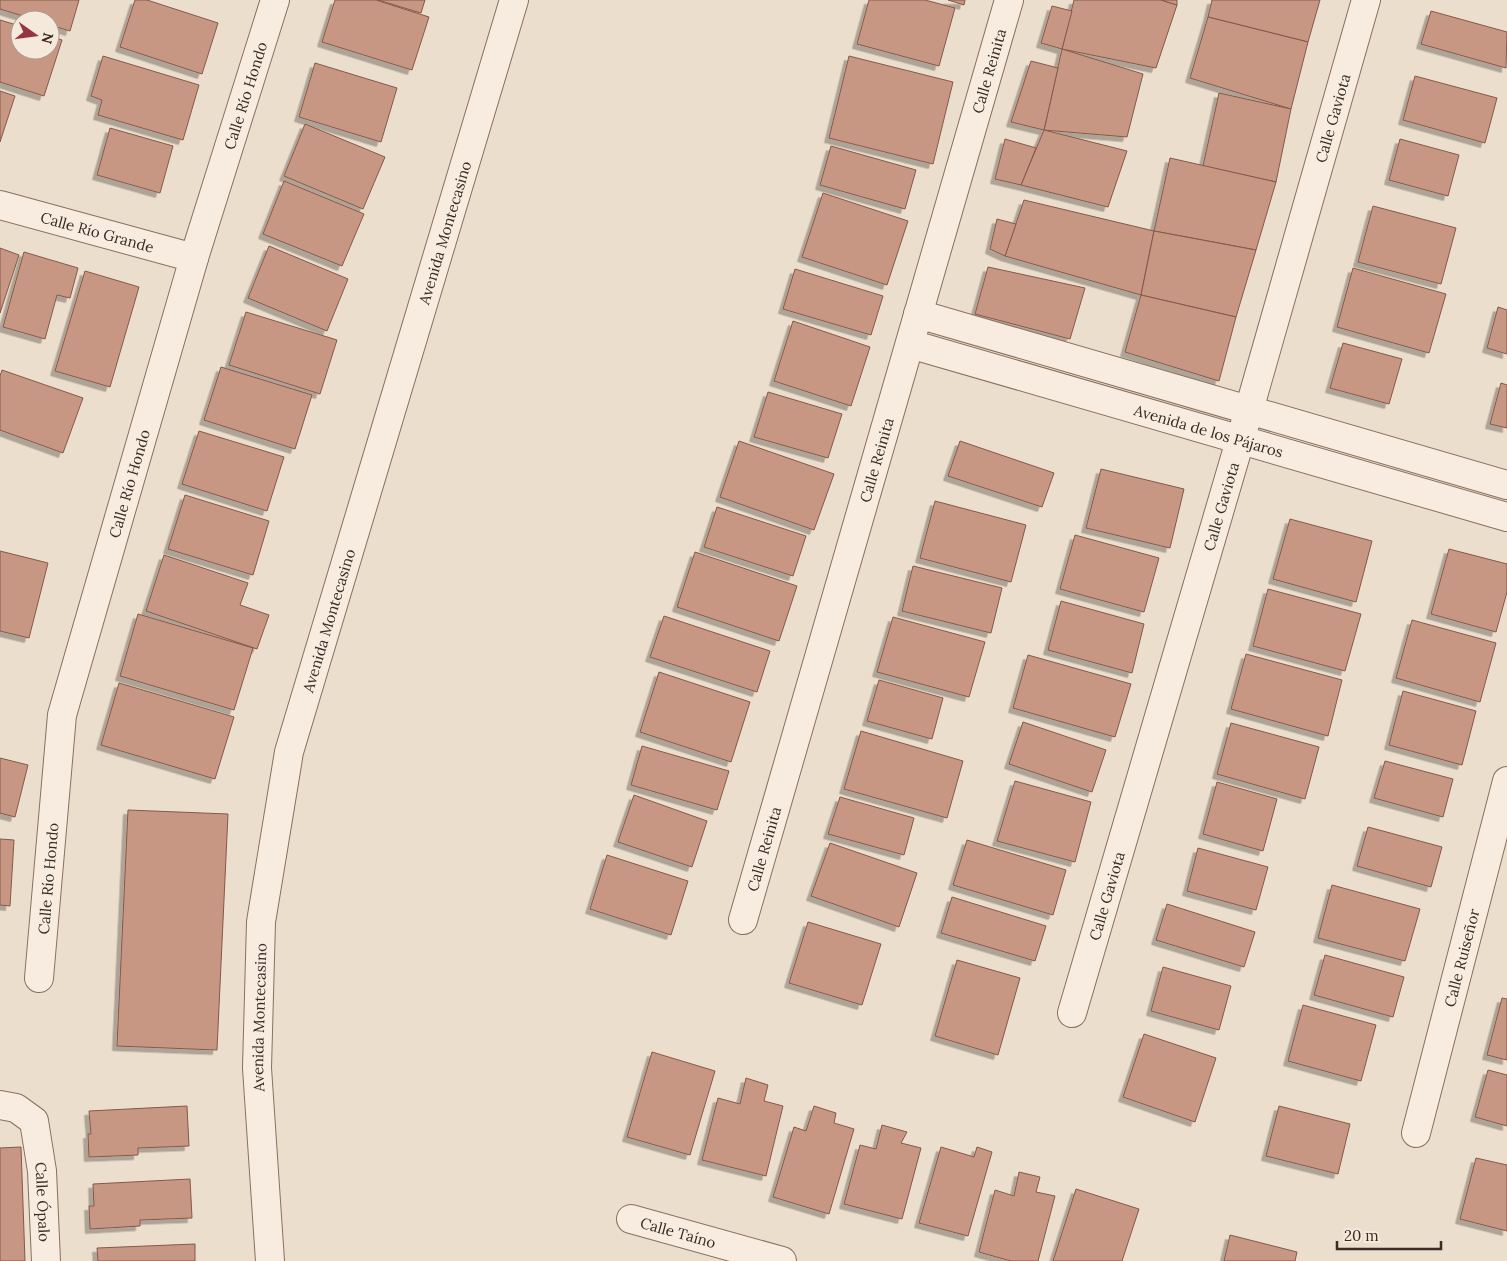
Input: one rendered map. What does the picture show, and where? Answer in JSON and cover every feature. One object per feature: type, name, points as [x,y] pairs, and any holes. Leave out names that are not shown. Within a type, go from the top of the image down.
[{"type":"street","name":"Calle Río Hondo","points":[[39,978],[62,716],[194,258],[275,0]]},
{"type":"street","name":"Avenida Montecasino","points":[[270,1261],[257,1068],[261,922],[289,752],[514,0]]},
{"type":"street","name":"Calle Reinita","points":[[743,920],[1009,0]]},
{"type":"street","name":"Calle Gaviota","points":[[1072,1012],[1249,410],[1366,0]]},
{"type":"street","name":"Calle Río Grande","points":[[0,204],[194,258]]},
{"type":"street","name":"Avenida de los Pájaros","points":[[918,314],[1507,485]]},
{"type":"street","name":"Avenida de los Pájaros","points":[[910,344],[1507,517]]},
{"type":"street","name":"Calle Ruiseñor","points":[[1416,1133],[1507,781]]},
{"type":"street","name":"Calle Ópalo","points":[[0,1105],[16,1108],[34,1121],[42,1171],[46,1261]]},
{"type":"street","name":"Calle Taíno","points":[[631,1219],[782,1261]]},
{"type":"building","points":[[0,0],[79,0],[70,31],[60,28],[60,10],[10,10],[10,12],[0,9]]},
{"type":"building","points":[[135,0],[147,0],[218,23],[202,74],[120,47]]},
{"type":"building","points":[[335,0],[376,0],[429,17],[412,70],[322,42]]},
{"type":"building","points":[[378,0],[425,0],[421,13]]},
{"type":"building","points":[[869,0],[925,0],[955,8],[939,66],[857,44]]},
{"type":"building","points":[[948,0],[965,0],[964,5]]},
{"type":"building","points":[[1074,0],[1161,0],[1177,5],[1156,68],[1062,49]]},
{"type":"building","points":[[1161,0],[1177,0],[1177,5]]},
{"type":"building","points":[[1212,0],[1320,0],[1308,42],[1208,17]]},
{"type":"building","points":[[1052,6],[1072,11],[1062,49],[1041,43]]},
{"type":"building","points":[[1431,11],[1507,32],[1506,68],[1421,44]]},
{"type":"building","points":[[1208,17],[1308,42],[1291,109],[1190,78]]},
{"type":"building","points":[[0,20],[10,23],[10,60],[56,60],[44,96],[0,82]]},
{"type":"building","points":[[1062,49],[1143,74],[1127,137],[1044,130]]},
{"type":"building","points":[[103,56],[199,85],[183,140],[98,115],[102,100],[91,96]]},
{"type":"building","points":[[849,56],[953,82],[933,164],[829,138]]},
{"type":"building","points":[[1031,61],[1058,68],[1044,130],[1011,122]]},
{"type":"building","points":[[315,63],[397,88],[381,142],[299,117]]},
{"type":"building","points":[[1415,76],[1497,98],[1485,143],[1403,120]]},
{"type":"building","points":[[0,91],[15,96],[0,142]]},
{"type":"building","points":[[1219,93],[1291,109],[1276,182],[1203,166]]},
{"type":"building","points":[[305,124],[385,157],[363,209],[284,176]]},
{"type":"building","points":[[110,128],[173,146],[160,193],[97,175]]},
{"type":"building","points":[[1044,130],[1127,151],[1108,207],[1021,185]]},
{"type":"building","points":[[1005,139],[1036,148],[1021,185],[995,179]]},
{"type":"building","points":[[1400,139],[1459,155],[1448,196],[1389,180]]},
{"type":"building","points":[[831,146],[916,170],[905,209],[820,185]]},
{"type":"building","points":[[1170,158],[1276,182],[1256,250],[1154,231]]},
{"type":"building","points":[[284,181],[364,214],[342,266],[263,234]]},
{"type":"building","points":[[823,193],[908,221],[887,285],[802,257]]},
{"type":"building","points":[[1024,200],[1154,231],[1141,295],[1005,256]]},
{"type":"building","points":[[1373,206],[1456,228],[1441,284],[1358,262]]},
{"type":"building","points":[[997,219],[1016,224],[1005,256],[990,249]]},
{"type":"building","points":[[1154,231],[1256,250],[1236,317],[1141,295]]},
{"type":"building","points":[[269,246],[348,279],[327,331],[248,298]]},
{"type":"building","points":[[0,248],[19,255],[0,313]]},
{"type":"building","points":[[24,252],[78,268],[70,298],[57,295],[45,339],[3,327]]},
{"type":"building","points":[[988,267],[1085,288],[1070,339],[975,314]]},
{"type":"building","points":[[1353,268],[1446,294],[1429,353],[1337,327]]},
{"type":"building","points":[[795,269],[883,296],[871,335],[783,309]]},
{"type":"building","points":[[85,271],[139,287],[110,387],[55,371]]},
{"type":"building","points":[[1141,295],[1236,317],[1219,381],[1125,352]]},
{"type":"building","points":[[1498,307],[1507,310],[1507,354],[1487,348]]},
{"type":"building","points":[[246,312],[337,340],[320,394],[229,365]]},
{"type":"building","points":[[793,321],[870,347],[851,406],[774,381]]},
{"type":"building","points":[[1343,343],[1402,359],[1389,404],[1330,388]]},
{"type":"building","points":[[221,367],[312,395],[295,449],[204,420]]},
{"type":"building","points":[[2,370],[83,398],[63,453],[0,430],[0,376]]},
{"type":"building","points":[[1501,383],[1507,385],[1507,428],[1490,424]]},
{"type":"building","points":[[768,392],[842,414],[828,458],[754,437]]},
{"type":"building","points":[[199,431],[284,457],[267,511],[182,484]]},
{"type":"building","points":[[739,441],[834,474],[814,530],[720,497]]},
{"type":"building","points":[[960,441],[1054,473],[1042,507],[948,476]]},
{"type":"building","points":[[1101,469],[1184,489],[1170,548],[1086,528]]},
{"type":"building","points":[[185,495],[269,521],[253,575],[168,549]]},
{"type":"building","points":[[935,501],[1026,525],[1011,582],[920,558]]},
{"type":"building","points":[[717,507],[806,536],[793,576],[704,547]]},
{"type":"building","points":[[1290,519],[1372,541],[1356,602],[1273,579]]},
{"type":"building","points":[[1075,535],[1159,558],[1144,612],[1060,589]]},
{"type":"building","points":[[1449,549],[1507,564],[1507,592],[1496,632],[1431,614]]},
{"type":"building","points":[[0,551],[48,563],[29,638],[0,631]]},
{"type":"building","points":[[695,552],[797,586],[779,641],[677,607]]},
{"type":"building","points":[[164,555],[248,583],[240,605],[269,615],[257,649],[146,611]]},
{"type":"building","points":[[913,566],[1002,588],[991,633],[902,611]]},
{"type":"building","points":[[1268,589],[1361,614],[1345,671],[1253,646]]},
{"type":"building","points":[[1061,601],[1144,624],[1132,673],[1048,650]]},
{"type":"building","points":[[138,614],[253,648],[234,710],[120,676]]},
{"type":"building","points":[[664,616],[770,651],[757,692],[650,657]]},
{"type":"building","points":[[893,617],[985,642],[969,697],[877,672]]},
{"type":"building","points":[[1412,620],[1496,643],[1480,702],[1396,678]]},
{"type":"building","points":[[1246,654],[1342,680],[1328,736],[1231,709]]},
{"type":"building","points":[[1028,655],[1131,684],[1115,737],[1013,708]]},
{"type":"building","points":[[659,672],[750,702],[731,762],[640,732]]},
{"type":"building","points":[[879,680],[943,698],[932,739],[867,721]]},
{"type":"building","points":[[119,683],[234,717],[215,779],[101,745]]},
{"type":"building","points":[[1403,691],[1476,711],[1462,765],[1389,745]]},
{"type":"building","points":[[1023,722],[1106,750],[1092,792],[1009,764]]},
{"type":"building","points":[[1231,723],[1319,747],[1305,799],[1217,774]]},
{"type":"building","points":[[861,731],[963,761],[947,818],[844,789]]},
{"type":"building","points":[[642,746],[729,771],[717,810],[631,785]]},
{"type":"building","points":[[0,758],[28,765],[15,817],[0,813]]},
{"type":"building","points":[[1385,761],[1453,779],[1443,817],[1374,798]]},
{"type":"building","points":[[1015,781],[1091,802],[1075,862],[997,841]]},
{"type":"building","points":[[1217,782],[1277,799],[1263,851],[1203,834]]},
{"type":"building","points":[[634,795],[707,821],[692,867],[618,842]]},
{"type":"building","points":[[840,797],[914,818],[904,855],[828,834]]},
{"type":"building","points":[[128,810],[228,814],[217,1050],[117,1046]]},
{"type":"building","points":[[1368,827],[1442,847],[1431,887],[1357,866]]},
{"type":"building","points":[[0,839],[14,840],[10,906],[0,905]]},
{"type":"building","points":[[967,840],[1066,870],[1053,915],[953,885]]},
{"type":"building","points":[[830,843],[917,873],[899,927],[811,896]]},
{"type":"building","points":[[1198,848],[1268,867],[1256,910],[1187,891]]},
{"type":"building","points":[[607,855],[688,881],[671,935],[590,909]]},
{"type":"building","points":[[1332,885],[1420,909],[1405,961],[1318,938]]},
{"type":"building","points":[[952,897],[1046,926],[1035,961],[941,933]]},
{"type":"building","points":[[1167,904],[1255,932],[1244,967],[1156,940]]},
{"type":"building","points":[[808,922],[881,944],[862,1005],[789,983]]},
{"type":"building","points":[[1325,955],[1404,977],[1393,1017],[1314,995]]},
{"type":"building","points":[[957,960],[1020,978],[998,1055],[935,1036]]},
{"type":"building","points":[[1163,967],[1231,986],[1219,1030],[1151,1011]]},
{"type":"building","points":[[1502,998],[1507,999],[1507,1060],[1487,1055]]},
{"type":"building","points":[[1303,1005],[1376,1025],[1361,1081],[1288,1061]]},
{"type":"building","points":[[1144,1034],[1216,1058],[1195,1122],[1123,1097]]},
{"type":"building","points":[[652,1052],[715,1071],[690,1155],[627,1137]]},
{"type":"building","points":[[1488,1070],[1507,1075],[1507,1126],[1475,1117]]},
{"type":"building","points":[[746,1078],[768,1085],[764,1101],[783,1106],[766,1176],[702,1160],[718,1098],[740,1104]]},
{"type":"building","points":[[187,1106],[189,1146],[138,1148],[138,1155],[89,1157],[88,1134],[91,1134],[89,1111]]},
{"type":"building","points":[[814,1106],[836,1113],[834,1123],[854,1129],[829,1214],[773,1197],[794,1127],[806,1131]]},
{"type":"building","points":[[1279,1106],[1350,1124],[1338,1174],[1266,1156]]},
{"type":"building","points":[[882,1125],[907,1132],[901,1143],[921,1148],[902,1219],[844,1204],[860,1145],[876,1149]]},
{"type":"building","points":[[21,1147],[25,1261],[0,1261],[0,1148]]},
{"type":"building","points":[[941,1147],[974,1157],[977,1147],[992,1152],[968,1236],[919,1223]]},
{"type":"building","points":[[1476,1158],[1507,1165],[1507,1231],[1460,1219]]},
{"type":"building","points":[[1019,1172],[1040,1177],[1036,1192],[1055,1196],[1038,1261],[1011,1261],[979,1252],[995,1190],[1014,1196]]},
{"type":"building","points":[[190,1179],[192,1218],[140,1220],[140,1226],[90,1229],[89,1206],[94,1206],[93,1184]]},
{"type":"building","points":[[1076,1189],[1139,1209],[1122,1261],[1053,1261]]},
{"type":"building","points":[[1230,1235],[1297,1252],[1295,1261],[1224,1261]]},
{"type":"building","points":[[195,1244],[195,1261],[98,1261],[97,1248]]}]
